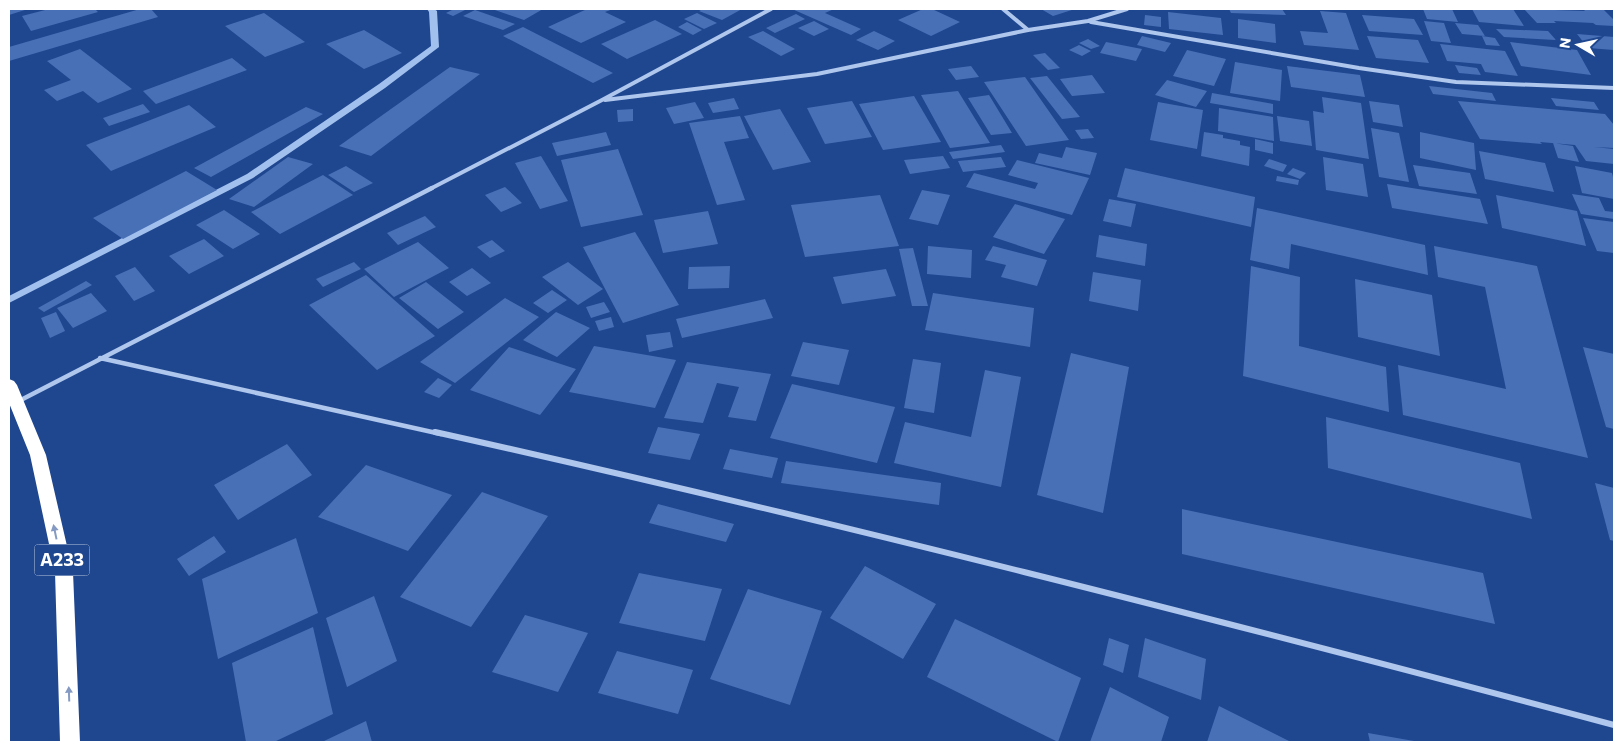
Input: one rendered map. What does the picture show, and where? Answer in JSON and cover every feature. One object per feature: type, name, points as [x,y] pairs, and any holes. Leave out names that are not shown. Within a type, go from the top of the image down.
[{"type":"highway","name":"A233","points":[[9,385],[38,455],[64,572],[70,742]]},
{"type":"street","points":[[16,402],[602,100],[771,9]]},
{"type":"street","points":[[1002,9],[1028,30]]},
{"type":"street","points":[[602,100],[818,74],[1028,30],[1088,21],[1128,9]]},
{"type":"street","points":[[1088,21],[1359,68],[1456,82],[1614,88]]},
{"type":"street","points":[[100,358],[602,470],[1239,625],[1614,725]]},
{"type":"building","points":[[9,9],[28,9],[9,15]]},
{"type":"building","points":[[49,9],[95,9],[98,12],[31,31],[22,16]]},
{"type":"building","points":[[140,9],[151,9],[158,17],[9,61],[9,47]]},
{"type":"building","points":[[454,9],[465,10],[453,16],[446,13]]},
{"type":"building","points":[[492,9],[543,9],[524,20]]},
{"type":"building","points":[[587,9],[613,9],[605,12],[626,22],[581,43],[548,27]]},
{"type":"building","points":[[703,9],[742,9],[722,20],[699,11]]},
{"type":"building","points":[[792,9],[834,9],[825,13],[861,29],[851,35]]},
{"type":"building","points":[[923,9],[932,9],[960,22],[931,36],[898,20]]},
{"type":"building","points":[[1041,9],[1075,9],[1053,16]]},
{"type":"building","points":[[1229,9],[1282,9],[1286,15],[1231,13]]},
{"type":"building","points":[[1423,9],[1452,9],[1458,22],[1427,19]]},
{"type":"building","points":[[1472,9],[1513,9],[1524,26],[1479,22]]},
{"type":"building","points":[[1524,9],[1585,11],[1583,9],[1603,9],[1614,20],[1614,26],[1554,21],[1556,23],[1537,23]]},
{"type":"building","points":[[475,10],[515,24],[503,30],[463,16]]},
{"type":"building","points":[[1320,11],[1346,13],[1359,50],[1304,45],[1300,31],[1328,33]]},
{"type":"building","points":[[1168,12],[1221,18],[1223,35],[1169,29]]},
{"type":"building","points":[[264,13],[305,42],[265,57],[225,26]]},
{"type":"building","points":[[697,13],[717,23],[704,29],[684,19]]},
{"type":"building","points":[[796,14],[805,19],[775,33],[766,28]]},
{"type":"building","points":[[1145,15],[1161,17],[1161,27],[1144,25]]},
{"type":"building","points":[[1362,15],[1414,19],[1423,35],[1369,31]]},
{"type":"building","points":[[1238,19],[1275,24],[1276,43],[1238,38]]},
{"type":"building","points":[[655,20],[682,34],[627,59],[601,44]]},
{"type":"building","points":[[814,21],[829,29],[814,36],[798,28]]},
{"type":"building","points":[[1424,21],[1444,23],[1451,43],[1431,41]]},
{"type":"building","points":[[687,22],[702,30],[693,35],[678,27]]},
{"type":"building","points":[[1455,23],[1478,25],[1485,36],[1462,34]]},
{"type":"building","points":[[523,27],[613,73],[593,83],[503,36]]},
{"type":"building","points":[[1496,29],[1548,31],[1556,40],[1504,37]]},
{"type":"building","points":[[364,30],[402,53],[364,69],[326,44]]},
{"type":"building","points":[[763,31],[795,49],[781,56],[748,37]]},
{"type":"building","points":[[874,31],[895,41],[878,50],[856,40]]},
{"type":"building","points":[[1577,34],[1614,37],[1614,50],[1588,48]]},
{"type":"building","points":[[1142,36],[1171,43],[1165,52],[1137,45]]},
{"type":"building","points":[[1367,36],[1418,40],[1429,63],[1376,58]]},
{"type":"building","points":[[1482,36],[1495,38],[1500,46],[1486,45]]},
{"type":"building","points":[[1088,39],[1100,46],[1091,49],[1079,43]]},
{"type":"building","points":[[1106,42],[1142,49],[1136,61],[1100,53]]},
{"type":"building","points":[[1510,42],[1577,50],[1591,75],[1521,66]]},
{"type":"building","points":[[1440,44],[1505,51],[1518,76],[1485,72],[1481,64],[1447,61]]},
{"type":"building","points":[[1079,45],[1091,51],[1082,56],[1069,50]]},
{"type":"building","points":[[80,49],[132,89],[98,103],[83,91],[57,101],[44,90],[71,80],[47,61]]},
{"type":"building","points":[[1187,50],[1226,59],[1214,86],[1173,76]]},
{"type":"building","points":[[1045,53],[1060,68],[1048,70],[1033,55]]},
{"type":"building","points":[[232,58],[247,70],[156,104],[143,91]]},
{"type":"building","points":[[1235,62],[1282,70],[1280,101],[1230,93]]},
{"type":"building","points":[[1455,65],[1477,68],[1481,75],[1459,73]]},
{"type":"building","points":[[971,66],[979,77],[956,80],[948,69]]},
{"type":"building","points":[[1287,66],[1360,75],[1365,97],[1291,87]]},
{"type":"building","points":[[450,67],[480,74],[371,156],[339,146]]},
{"type":"building","points":[[1092,75],[1105,93],[1072,96],[1060,79]]},
{"type":"building","points":[[1047,76],[1080,117],[1062,119],[1030,78]]},
{"type":"building","points":[[1025,77],[1069,140],[1026,146],[984,82]]},
{"type":"building","points":[[1167,80],[1207,91],[1196,107],[1155,95]]},
{"type":"building","points":[[1429,86],[1492,93],[1496,101],[1433,94]]},
{"type":"building","points":[[958,91],[990,143],[950,148],[921,95]]},
{"type":"building","points":[[1212,93],[1273,104],[1273,114],[1210,103]]},
{"type":"building","points":[[989,95],[1012,133],[991,135],[968,98]]},
{"type":"building","points":[[914,96],[941,142],[883,150],[859,104]]},
{"type":"building","points":[[1322,97],[1361,103],[1369,159],[1316,150],[1313,111],[1324,113]]},
{"type":"building","points":[[734,98],[739,109],[713,113],[708,103]]},
{"type":"building","points":[[1551,98],[1594,102],[1599,110],[1556,106]]},
{"type":"building","points":[[852,101],[872,137],[825,144],[807,108]]},
{"type":"building","points":[[1369,101],[1399,105],[1403,127],[1373,122]]},
{"type":"building","points":[[1458,101],[1605,114],[1614,125],[1614,148],[1594,147],[1614,149],[1614,164],[1586,161],[1575,145],[1480,139]]},
{"type":"building","points":[[695,102],[704,118],[674,124],[666,108]]},
{"type":"building","points":[[1158,102],[1203,110],[1197,149],[1150,140]]},
{"type":"building","points":[[143,104],[150,112],[109,126],[103,118]]},
{"type":"building","points":[[189,105],[216,127],[111,171],[86,145]]},
{"type":"building","points":[[306,107],[323,114],[211,177],[194,168]]},
{"type":"building","points":[[1219,108],[1273,117],[1274,141],[1218,131]]},
{"type":"building","points":[[633,109],[633,121],[618,122],[617,110]]},
{"type":"building","points":[[780,109],[811,162],[773,170],[744,116]]},
{"type":"building","points":[[740,116],[749,138],[724,142],[745,200],[717,205],[689,123]]},
{"type":"building","points":[[1277,116],[1309,121],[1312,146],[1280,141]]},
{"type":"building","points":[[1371,128],[1399,133],[1409,182],[1379,177]]},
{"type":"building","points":[[1088,129],[1094,138],[1081,139],[1075,130]]},
{"type":"building","points":[[606,132],[611,145],[557,156],[552,143]]},
{"type":"building","points":[[1204,132],[1223,135],[1223,138],[1240,141],[1240,145],[1250,147],[1249,166],[1201,156]]},
{"type":"building","points":[[1420,132],[1474,143],[1476,170],[1420,158]]},
{"type":"building","points":[[1255,139],[1273,143],[1273,154],[1255,150]]},
{"type":"building","points":[[1553,143],[1573,146],[1579,162],[1558,158]]},
{"type":"building","points":[[1001,145],[1005,152],[953,159],[949,152]]},
{"type":"building","points":[[1066,147],[1097,153],[1090,175],[1035,163],[1039,153],[1062,158]]},
{"type":"building","points":[[618,149],[643,215],[581,227],[561,160]]},
{"type":"building","points":[[1479,151],[1545,163],[1554,192],[1485,179]]},
{"type":"building","points":[[541,156],[568,201],[540,209],[515,163]]},
{"type":"building","points":[[943,156],[950,168],[910,174],[904,160]]},
{"type":"building","points":[[288,157],[313,164],[254,207],[229,199]]},
{"type":"building","points":[[1001,157],[1006,167],[963,172],[958,161]]},
{"type":"building","points":[[1323,157],[1363,164],[1368,197],[1326,190]]},
{"type":"building","points":[[1269,159],[1287,165],[1283,172],[1264,166]]},
{"type":"building","points":[[1017,160],[1089,178],[1072,215],[966,187],[974,173],[1035,189],[1038,183],[1008,175]]},
{"type":"building","points":[[1413,165],[1470,173],[1477,194],[1419,186]]},
{"type":"building","points":[[346,166],[373,183],[354,192],[328,175]]},
{"type":"building","points":[[1575,166],[1612,173],[1614,199],[1582,193]]},
{"type":"building","points":[[1125,168],[1255,197],[1251,227],[1117,197]]},
{"type":"building","points":[[1293,168],[1306,173],[1300,179],[1287,174]]},
{"type":"building","points":[[186,171],[217,190],[123,239],[93,218]]},
{"type":"building","points":[[323,175],[353,195],[280,234],[251,212]]},
{"type":"building","points":[[1277,176],[1299,180],[1298,185],[1276,181]]},
{"type":"building","points":[[1387,184],[1480,199],[1488,224],[1392,208]]},
{"type":"building","points":[[505,187],[522,203],[501,212],[485,195]]},
{"type":"building","points":[[922,190],[950,195],[938,225],[909,219]]},
{"type":"building","points":[[1572,194],[1599,198],[1605,211],[1614,212],[1614,219],[1581,214]]},
{"type":"building","points":[[880,195],[899,246],[805,257],[791,205]]},
{"type":"building","points":[[1496,195],[1577,211],[1586,246],[1502,228]]},
{"type":"building","points":[[1109,199],[1136,204],[1131,227],[1103,221]]},
{"type":"building","points":[[1015,204],[1065,219],[1044,254],[993,237]]},
{"type":"building","points":[[1257,208],[1425,245],[1428,275],[1291,244],[1289,269],[1250,260]]},
{"type":"building","points":[[224,210],[260,234],[233,249],[196,225]]},
{"type":"building","points":[[708,211],[718,244],[663,253],[654,220]]},
{"type":"building","points":[[425,216],[436,227],[398,245],[387,233]]},
{"type":"building","points":[[1583,218],[1614,222],[1614,253],[1597,251]]},
{"type":"building","points":[[635,232],[679,305],[623,323],[583,247]]},
{"type":"building","points":[[1099,235],[1147,244],[1145,266],[1096,257]]},
{"type":"building","points":[[204,239],[224,256],[189,274],[169,256]]},
{"type":"building","points":[[492,240],[505,251],[490,258],[477,247]]},
{"type":"building","points":[[418,242],[449,268],[394,297],[364,269]]},
{"type":"building","points":[[928,246],[972,250],[971,278],[927,274]]},
{"type":"building","points":[[993,246],[1047,260],[1037,286],[1001,277],[1006,265],[985,260]]},
{"type":"building","points":[[1434,246],[1537,266],[1588,458],[1403,415],[1398,365],[1506,389],[1485,287],[1438,277]]},
{"type":"building","points":[[913,248],[928,306],[912,306],[899,249]]},
{"type":"building","points":[[354,262],[361,269],[323,287],[316,279]]},
{"type":"building","points":[[568,262],[603,289],[578,305],[542,277]]},
{"type":"building","points":[[730,266],[729,288],[688,289],[689,267]]},
{"type":"building","points":[[1251,266],[1300,277],[1299,346],[1386,367],[1389,412],[1243,376]]},
{"type":"building","points":[[135,267],[155,291],[134,301],[115,276]]},
{"type":"building","points":[[472,268],[491,283],[467,296],[449,282]]},
{"type":"building","points":[[886,269],[896,296],[842,304],[833,277]]},
{"type":"building","points":[[1093,272],[1141,280],[1138,311],[1089,301]]},
{"type":"building","points":[[366,275],[435,336],[377,370],[309,305]]},
{"type":"building","points":[[1355,279],[1432,295],[1440,356],[1358,337]]},
{"type":"building","points":[[86,281],[92,285],[44,312],[38,308]]},
{"type":"building","points":[[426,282],[464,312],[438,329],[399,298]]},
{"type":"building","points":[[552,290],[567,300],[548,313],[533,303]]},
{"type":"building","points":[[91,293],[107,311],[73,328],[57,308]]},
{"type":"building","points":[[933,293],[1034,308],[1030,347],[925,330]]},
{"type":"building","points":[[505,298],[539,317],[455,383],[420,362]]},
{"type":"building","points":[[765,299],[773,318],[682,338],[676,319]]},
{"type":"building","points":[[604,302],[610,312],[591,318],[586,307]]},
{"type":"building","points":[[56,312],[65,331],[50,338],[41,318]]},
{"type":"building","points":[[556,312],[590,328],[557,357],[523,340]]},
{"type":"building","points":[[611,317],[614,327],[599,331],[595,321]]},
{"type":"building","points":[[670,332],[673,347],[649,352],[646,335]]},
{"type":"building","points":[[803,342],[849,350],[839,385],[791,376]]},
{"type":"building","points":[[594,346],[676,360],[655,408],[569,392]]},
{"type":"building","points":[[509,347],[576,369],[540,415],[470,390]]},
{"type":"building","points":[[1583,347],[1614,354],[1614,429],[1606,427]]},
{"type":"building","points":[[1071,353],[1129,367],[1103,513],[1037,495]]},
{"type":"building","points":[[913,359],[941,363],[934,413],[904,408]]},
{"type":"building","points":[[687,362],[771,374],[756,421],[728,417],[739,387],[717,383],[703,423],[664,418]]},
{"type":"building","points":[[985,370],[1021,377],[1001,487],[894,463],[905,422],[971,437]]},
{"type":"building","points":[[438,378],[452,385],[439,398],[424,392]]},
{"type":"building","points":[[792,384],[895,407],[877,463],[770,438]]},
{"type":"building","points":[[1326,417],[1520,463],[1532,519],[1328,468]]},
{"type":"building","points":[[658,427],[700,434],[690,460],[648,453]]},
{"type":"building","points":[[287,444],[312,475],[238,520],[214,485]]},
{"type":"building","points":[[730,449],[778,458],[772,478],[723,469]]},
{"type":"building","points":[[786,461],[941,483],[939,505],[781,483]]},
{"type":"building","points":[[366,465],[452,495],[408,551],[318,517]]},
{"type":"building","points":[[1595,483],[1614,488],[1614,541],[1610,540]]},
{"type":"building","points":[[482,492],[548,516],[471,627],[400,597]]},
{"type":"building","points":[[658,504],[734,524],[726,542],[649,523]]},
{"type":"building","points":[[1182,509],[1483,573],[1495,624],[1182,554]]},
{"type":"building","points":[[214,536],[226,552],[189,576],[177,559]]},
{"type":"building","points":[[296,538],[318,613],[218,659],[202,579]]},
{"type":"building","points":[[865,566],[936,604],[903,659],[830,618]]},
{"type":"building","points":[[639,573],[722,589],[705,641],[619,623]]},
{"type":"building","points":[[748,589],[822,611],[790,705],[710,679]]},
{"type":"building","points":[[374,596],[397,661],[347,687],[326,618]]},
{"type":"building","points":[[525,615],[588,633],[558,692],[492,672]]},
{"type":"building","points":[[955,619],[1081,678],[1058,742],[927,677]]},
{"type":"building","points":[[313,627],[333,714],[274,742],[246,742],[232,663]]},
{"type":"building","points":[[1109,638],[1129,645],[1123,673],[1103,665]]},
{"type":"building","points":[[1145,638],[1206,659],[1201,700],[1138,677]]},
{"type":"building","points":[[617,651],[693,670],[678,714],[598,693]]},
{"type":"building","points":[[1110,687],[1169,717],[1161,742],[1090,742]]},
{"type":"building","points":[[1219,706],[1291,742],[1207,742]]},
{"type":"building","points":[[366,721],[372,742],[322,742]]},
{"type":"building","points":[[1368,733],[1414,741],[1414,742],[1370,742]]},
{"type":"waterway","points":[[9,300],[250,176],[382,86],[435,47],[433,11],[430,9]]}]
